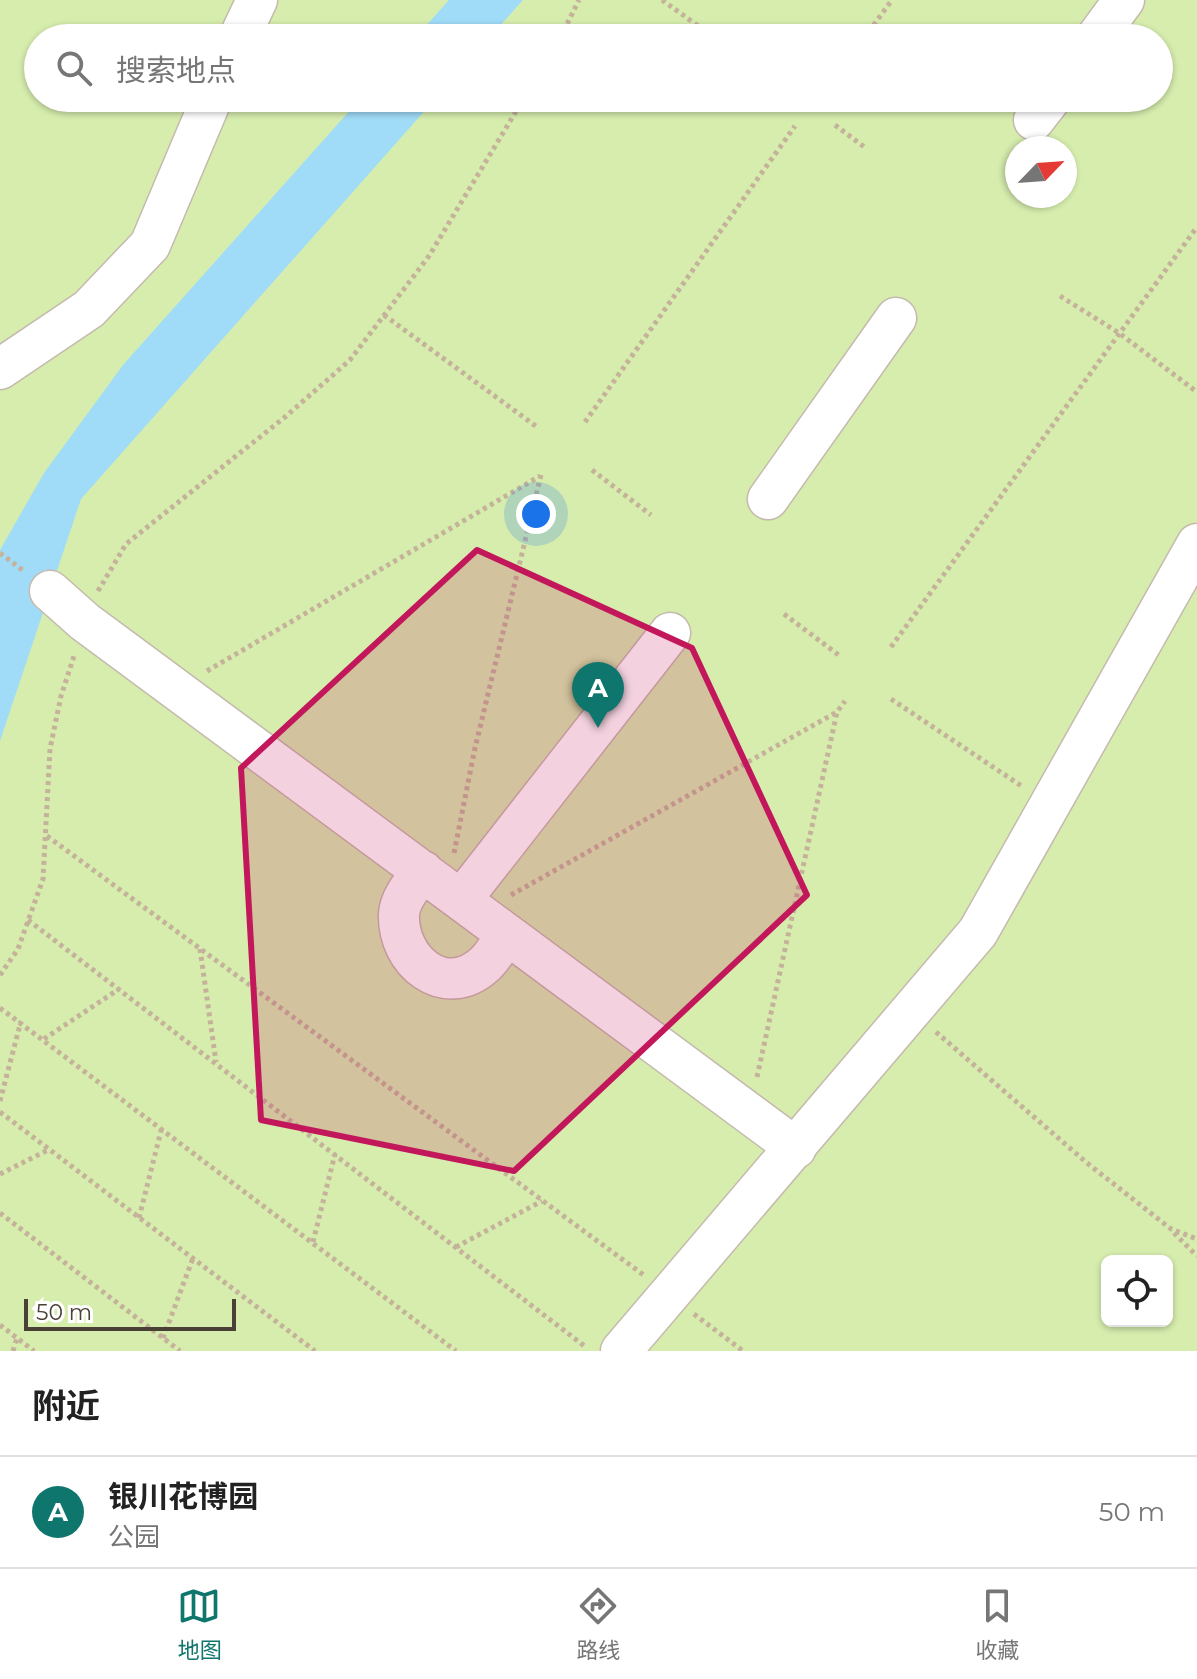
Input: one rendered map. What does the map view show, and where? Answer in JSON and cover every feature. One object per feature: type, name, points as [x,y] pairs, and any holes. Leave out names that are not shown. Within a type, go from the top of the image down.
[{"type":"street","points":[[246,24],[257,0]]},
{"type":"street","points":[[1106,24],[1124,0]]},
{"type":"street","points":[[0,369],[89,309],[150,245],[206,112]]},
{"type":"street","points":[[768,499],[896,318]]},
{"type":"street","points":[[621,1351],[978,932],[1051,806],[1119,677],[1197,544]]},
{"type":"street","points":[[50,591],[85,622],[796,1148]]},
{"type":"street","points":[[463,901],[670,633]]},
{"type":"path","points":[[567,24],[579,0]]},
{"type":"path","points":[[662,0],[695,24]]},
{"type":"path","points":[[874,24],[892,0]]},
{"type":"path","points":[[0,975],[18,949],[43,879],[50,749],[61,696],[85,622],[102,584],[126,544],[350,360],[429,256],[516,112]]},
{"type":"path","points":[[835,125],[867,149]]},
{"type":"path","points":[[585,422],[795,126]]},
{"type":"path","points":[[891,647],[1197,227]]},
{"type":"path","points":[[1060,296],[1119,333],[1197,392]]},
{"type":"path","points":[[384,315],[537,427]]},
{"type":"path","points":[[592,470],[651,515]]},
{"type":"path","points":[[178,690],[247,646],[541,475],[475,748],[463,901]]},
{"type":"path","points":[[784,614],[840,656]]},
{"type":"path","points":[[891,699],[1051,806]]},
{"type":"path","points":[[749,1113],[837,712],[845,701]]},
{"type":"path","points":[[463,901],[837,712]]},
{"type":"path","points":[[47,836],[743,1351]]},
{"type":"path","points":[[28,920],[591,1351]]},
{"type":"path","points":[[199,948],[216,1064]]},
{"type":"path","points":[[44,1039],[119,989]]},
{"type":"path","points":[[0,1008],[456,1351]]},
{"type":"path","points":[[912,1010],[1087,1163],[1171,1229],[1197,1256]]},
{"type":"path","points":[[0,1101],[21,1021]]},
{"type":"path","points":[[0,1112],[315,1351]]},
{"type":"path","points":[[139,1218],[162,1127]]},
{"type":"path","points":[[0,1174],[50,1149]]},
{"type":"path","points":[[313,1242],[335,1154]]},
{"type":"path","points":[[456,1247],[542,1201]]},
{"type":"path","points":[[0,1213],[180,1351]]},
{"type":"path","points":[[1171,1229],[1197,1239]]},
{"type":"path","points":[[163,1338],[193,1258]]},
{"type":"path","points":[[0,1325],[34,1351]]},
{"type":"path","points":[[13,1351],[17,1338]]},
{"type":"highlighted area","points":[[477,550],[692,648],[807,895],[514,1171],[261,1120],[241,768]]},
{"type":"green space","points":[[0,0],[1197,0],[1197,1351],[0,1351]]},
{"type":"water","points":[[449,0],[523,0],[502,24],[428,24]]},
{"type":"water","points":[[349,112],[424,112],[81,499],[0,741],[0,550],[44,473],[123,365]]},
{"type":"place","name":"银川花博园","points":[[598,728]]}]
